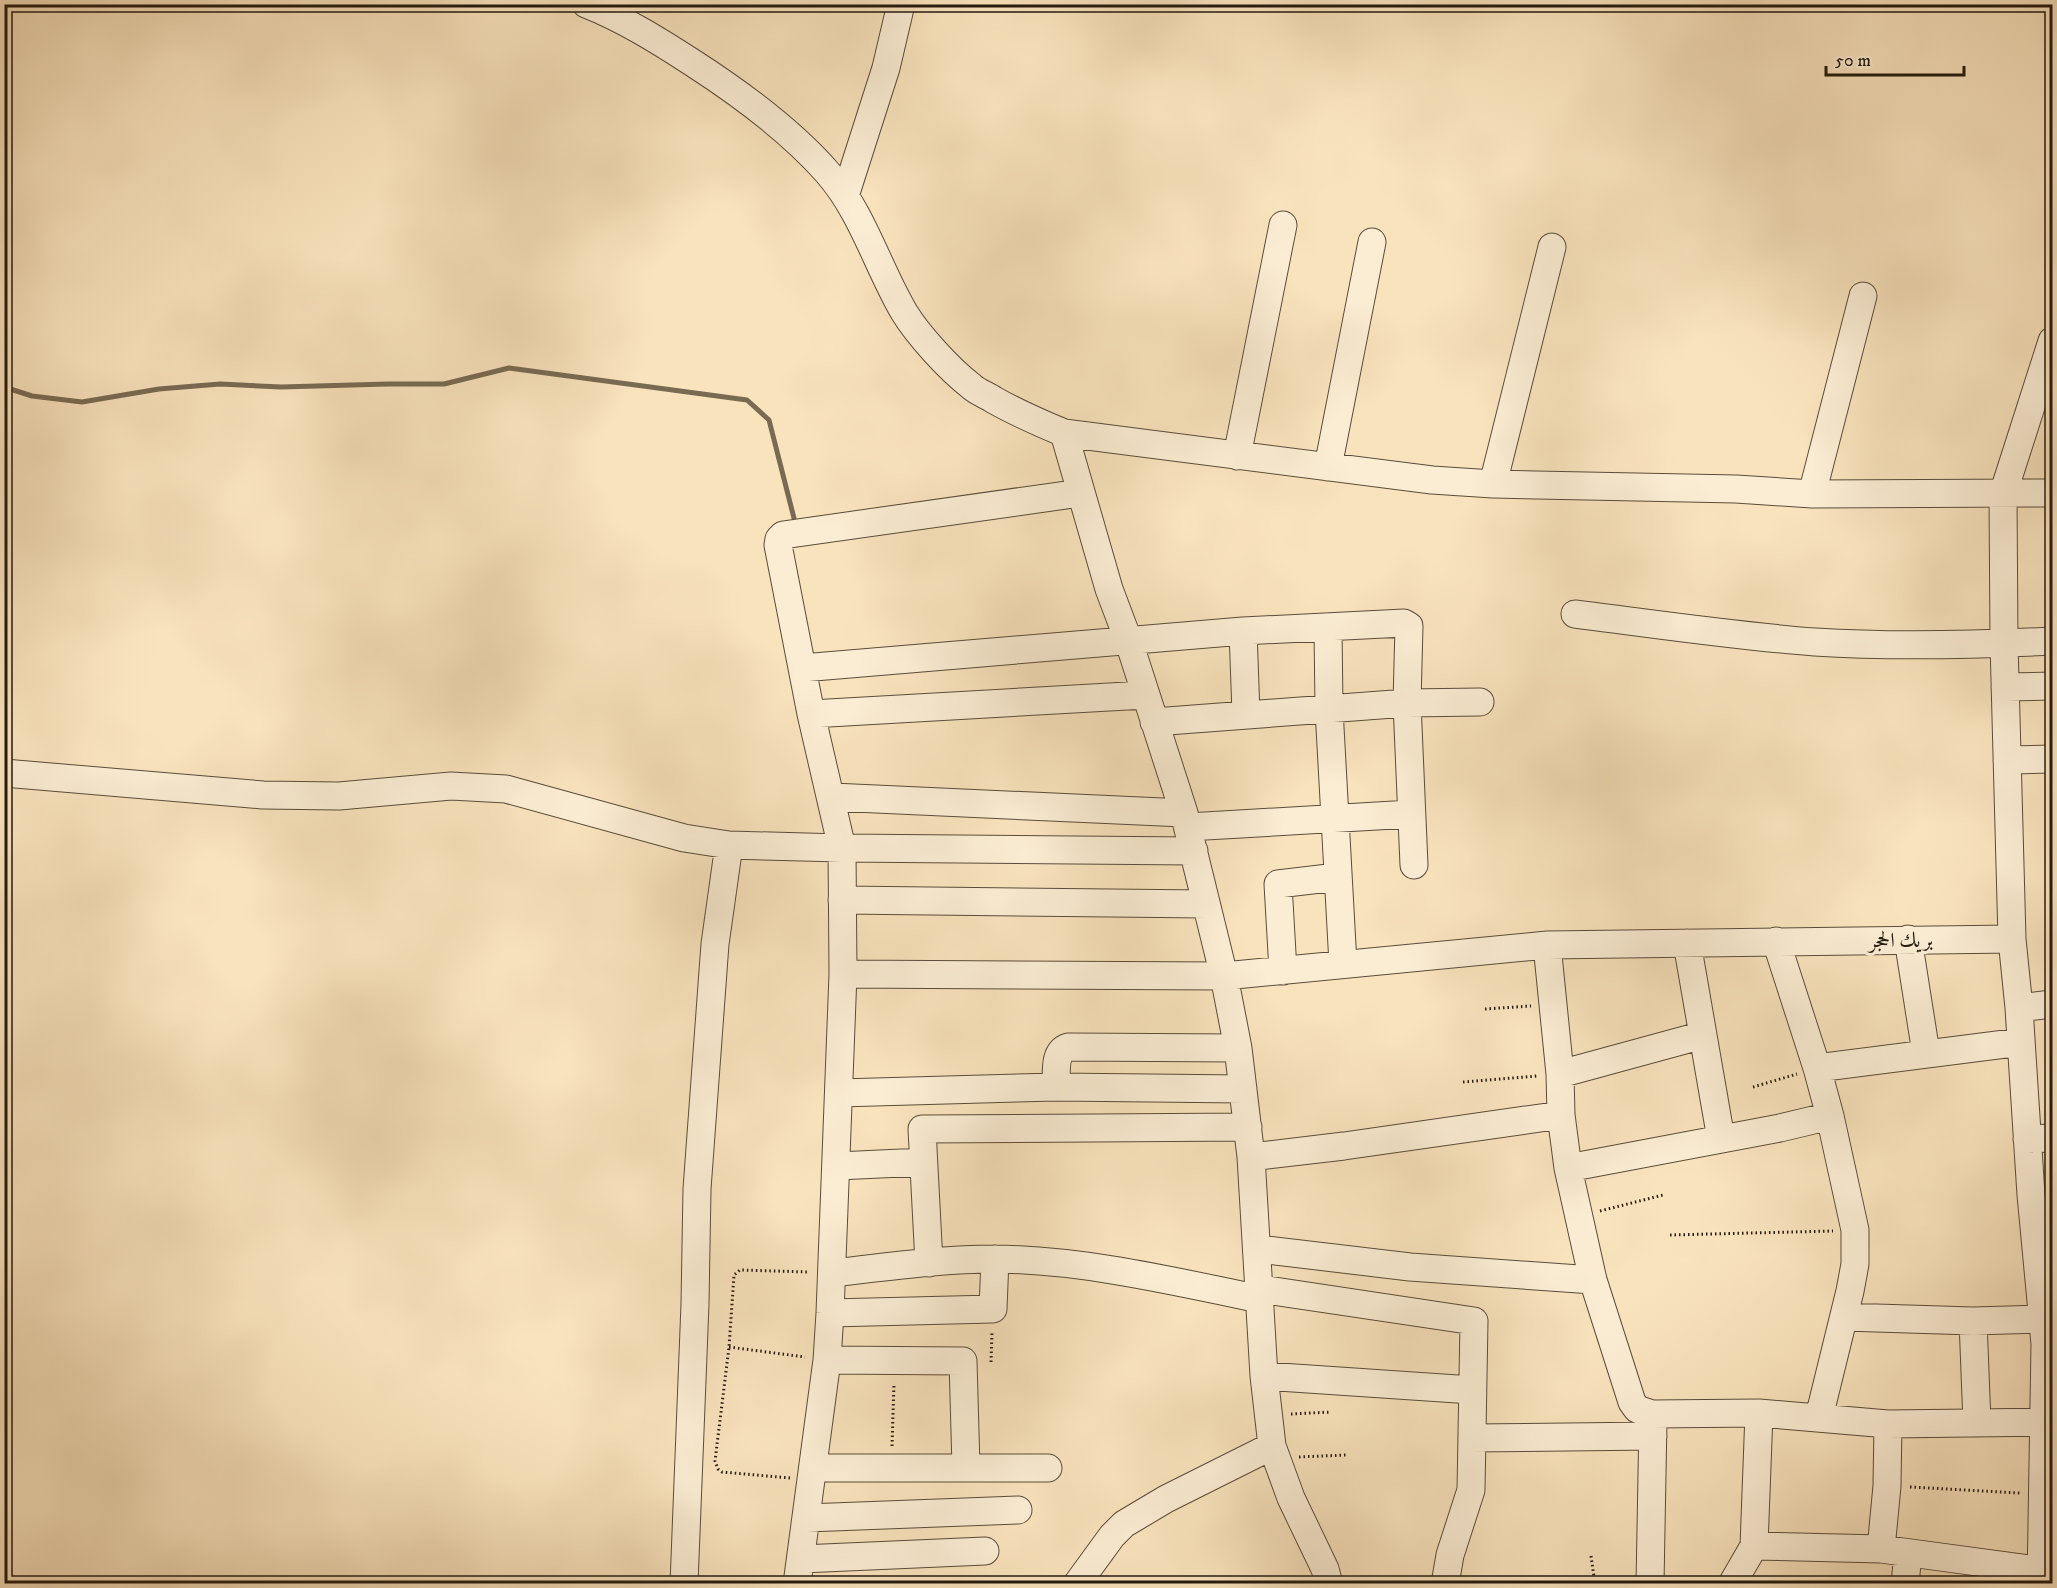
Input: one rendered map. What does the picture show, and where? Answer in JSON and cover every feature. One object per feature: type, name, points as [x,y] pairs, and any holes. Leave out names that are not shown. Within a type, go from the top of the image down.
[{"type":"street","points":[[586,4],[615,16],[675,51],[732,88],[778,125],[827,172],[845,196],[869,237],[905,313],[927,343],[972,387],[1025,417],[1064,433],[1432,480],[1493,484],[1736,489],[1812,494],[2052,493]]},
{"type":"street","points":[[845,196],[886,68],[902,4]]},
{"type":"street","points":[[1237,456],[1283,225]]},
{"type":"street","points":[[1328,467],[1372,242]]},
{"type":"street","points":[[1493,484],[1552,247]]},
{"type":"street","points":[[1812,494],[1863,296]]},
{"type":"street","points":[[1754,1546],[1881,1549],[2045,1576],[2048,1495],[2047,1321],[2040,1139],[2021,1042],[2012,939],[2004,643],[2003,494],[2052,341]]},
{"type":"street","points":[[1064,433],[1109,589],[1129,642],[1189,831],[1224,976],[1238,1048],[1251,1157],[1267,1414],[1274,1452],[1287,1490],[1325,1569],[1329,1584]]},
{"type":"street","points":[[985,1551],[799,1571],[827,1360],[830,1313],[843,974],[842,848],[811,714],[778,545],[783,535],[1080,493]]},
{"type":"street","points":[[1575,614],[1740,635],[1816,642],[1910,645],[2052,641]]},
{"type":"street","points":[[802,668],[1243,631],[1408,624],[1407,702],[1414,865]]},
{"type":"street","points":[[1328,628],[1329,709],[1342,964]]},
{"type":"street","points":[[1243,631],[1246,714]]},
{"type":"street","points":[[2005,687],[2052,686]]},
{"type":"street","points":[[811,714],[1145,695]]},
{"type":"street","points":[[1154,722],[1407,702],[1480,702]]},
{"type":"street","points":[[2007,760],[2052,759]]},
{"type":"street","points":[[4,773],[263,795],[339,796],[451,786],[476,786],[506,789],[684,838],[729,845],[842,848],[1189,831],[1411,814]]},
{"type":"street","points":[[832,797],[1189,831]]},
{"type":"street","points":[[684,1584],[699,1162],[715,944],[729,845]]},
{"type":"street","points":[[1282,971],[1278,884],[1337,877]]},
{"type":"street","points":[[842,900],[1206,904]]},
{"type":"street","points":[[1908,939],[1926,1053]]},
{"type":"street","name":"بريك الحجر","points":[[843,974],[1224,976],[1547,945],[2012,939]]},
{"type":"street","points":[[1776,941],[1817,1068],[1855,1230],[1855,1264],[1819,1417]]},
{"type":"street","points":[[1687,943],[1721,1138]]},
{"type":"street","points":[[1547,945],[1560,1074],[1561,1115],[1568,1168],[1578,1217],[1593,1280],[1632,1402],[1653,1425],[1650,1584]]},
{"type":"street","points":[[2019,1008],[2052,1004]]},
{"type":"street","points":[[1560,1074],[1702,1035]]},
{"type":"street","points":[[1817,1068],[2021,1042]]},
{"type":"street","points":[[1056,1087],[1058,1056],[1064,1048],[1068,1047],[1238,1048]]},
{"type":"street","points":[[839,1093],[1056,1087],[1243,1089]]},
{"type":"street","points":[[1251,1157],[1355,1145],[1561,1115]]},
{"type":"street","points":[[1568,1168],[1780,1128],[1830,1116]]},
{"type":"street","points":[[929,1263],[922,1129],[1248,1127]]},
{"type":"street","points":[[837,1166],[923,1162]]},
{"type":"street","points":[[1258,1249],[1410,1267],[1593,1280]]},
{"type":"street","points":[[832,1273],[995,1259],[1069,1265],[1260,1294],[1474,1321],[1471,1490],[1449,1555],[1445,1584]]},
{"type":"street","points":[[830,1313],[993,1309],[995,1259]]},
{"type":"street","points":[[1844,1317],[2047,1321]]},
{"type":"street","points":[[1973,1321],[1977,1423]]},
{"type":"street","points":[[827,1360],[963,1361],[966,1467]]},
{"type":"street","points":[[1264,1376],[1472,1390]]},
{"type":"street","points":[[1472,1438],[1653,1425],[1759,1413],[1888,1424],[2048,1422]]},
{"type":"street","points":[[1732,1584],[1754,1546],[1759,1413]]},
{"type":"street","points":[[1881,1549],[1887,1486],[1888,1424]]},
{"type":"street","points":[[1077,1584],[1112,1536],[1124,1524],[1166,1499],[1274,1452]]},
{"type":"street","points":[[812,1474],[892,1468],[1048,1468]]},
{"type":"street","points":[[806,1518],[1018,1510]]},
{"type":"street","points":[[1905,1584],[1908,1553]]},
{"type":"path","points":[[1485,1009],[1553,1005]]},
{"type":"path","points":[[1753,1087],[1817,1068]]},
{"type":"path","points":[[1462,1083],[1560,1074]]},
{"type":"path","points":[[1578,1217],[1663,1195]]},
{"type":"path","points":[[1670,1235],[1855,1230]]},
{"type":"path","points":[[812,1474],[727,1473],[722,1472],[716,1466],[729,1347],[732,1278],[740,1270],[832,1273]]},
{"type":"path","points":[[992,1362],[993,1309]]},
{"type":"path","points":[[729,1347],[827,1360]]},
{"type":"path","points":[[892,1468],[895,1361]]},
{"type":"path","points":[[1267,1414],[1331,1412]]},
{"type":"path","points":[[1274,1452],[1346,1455]]},
{"type":"path","points":[[1887,1486],[2048,1495]]},
{"type":"path","points":[[1591,1557],[1594,1584]]},
{"type":"waterway","points":[[4,387],[32,396],[82,402],[159,389],[220,384],[281,387],[444,384],[509,368],[747,400],[769,420],[796,526]]}]
